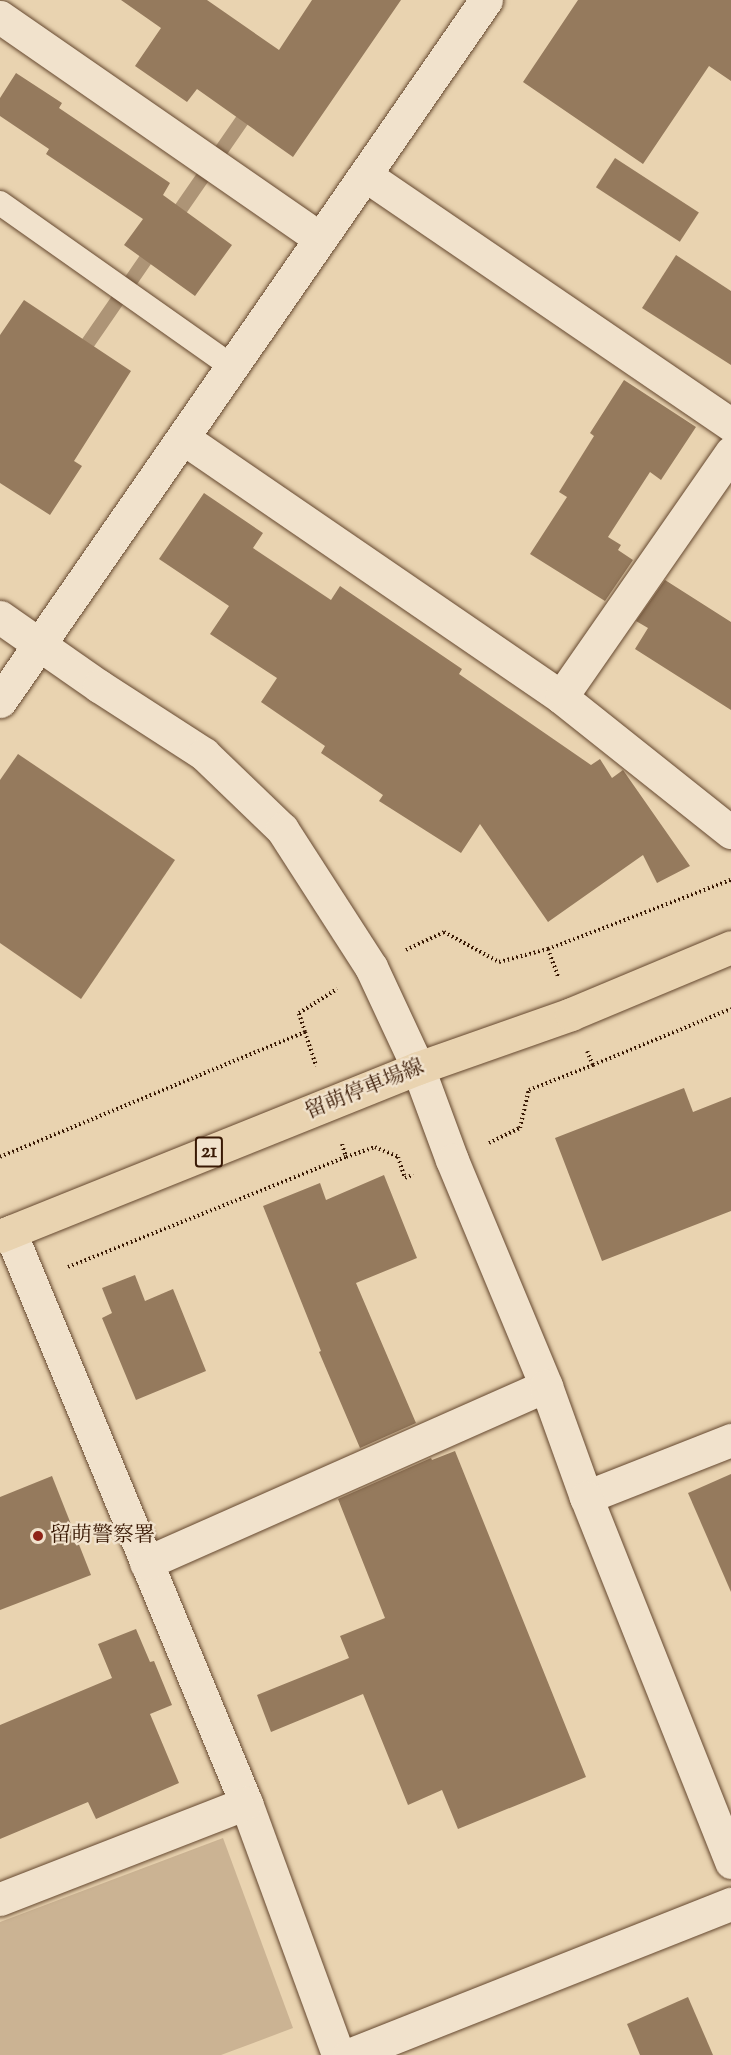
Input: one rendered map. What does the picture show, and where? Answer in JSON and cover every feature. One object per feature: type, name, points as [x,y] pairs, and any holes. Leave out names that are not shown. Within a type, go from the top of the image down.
[{"type":"main road","name":"留萌停車場線","points":[[5,1234],[417,1068],[571,1014],[731,947]]},
{"type":"street","points":[[0,701],[486,0]]},
{"type":"street","points":[[0,17],[319,238]]},
{"type":"street","points":[[365,175],[731,425]]},
{"type":"street","points":[[183,438],[561,697],[731,832]]},
{"type":"street","points":[[561,697],[731,452]]},
{"type":"street","points":[[0,616],[99,686],[204,754],[282,829],[371,967],[417,1068],[452,1160],[546,1386],[586,1497],[731,1862]]},
{"type":"street","points":[[5,1234],[246,1803],[338,2055]]},
{"type":"street","points":[[146,1563],[546,1386]]},
{"type":"street","points":[[586,1497],[731,1440]]},
{"type":"street","points":[[0,1899],[246,1803]]},
{"type":"street","points":[[349,2055],[731,1905]]},
{"type":"lane","points":[[0,203],[231,366]]},
{"type":"path","points":[[346,1157],[299,1013],[371,967],[444,932],[499,963],[548,949],[731,880]]},
{"type":"path","points":[[548,949],[592,1065]]},
{"type":"path","points":[[65,1268],[375,1147],[398,1157],[405,1178],[452,1160],[520,1128],[529,1090],[731,1009]]},
{"type":"path","points":[[0,1157],[305,1032]]},
{"type":"shaded area","points":[[223,1838],[293,2028],[221,2055],[0,2055],[0,1922]]},
{"type":"building","points":[[121,0],[207,0],[279,50],[312,0],[401,0],[293,157],[197,89],[187,102],[135,66],[161,28]]},
{"type":"building","points":[[578,0],[731,0],[731,81],[709,66],[643,164],[523,82]]},
{"type":"building","points":[[16,73],[62,103],[59,108],[170,183],[163,195],[232,245],[195,296],[124,245],[143,219],[46,154],[49,149],[0,116],[0,98]]},
{"type":"building","points":[[615,158],[699,212],[680,242],[596,187]]},
{"type":"building","points":[[676,255],[731,291],[731,365],[642,308]]},
{"type":"building","points":[[24,300],[131,371],[74,461],[82,466],[50,515],[0,483],[0,335]]},
{"type":"building","points":[[624,380],[696,427],[661,480],[650,472],[608,537],[621,545],[618,550],[633,560],[605,601],[530,554],[567,497],[559,492],[594,436],[590,433]]},
{"type":"building","points":[[204,493],[263,533],[253,548],[331,600],[340,586],[462,669],[459,674],[591,765],[600,759],[612,778],[623,770],[690,866],[657,883],[643,855],[548,922],[480,824],[461,853],[379,801],[383,795],[321,753],[325,746],[261,702],[277,678],[210,634],[229,606],[159,559]]},
{"type":"building","points":[[665,580],[731,622],[731,710],[635,649],[648,628],[636,621]]},
{"type":"building","points":[[18,754],[175,860],[81,999],[0,943],[0,780]]},
{"type":"building","points":[[684,1088],[693,1112],[731,1097],[731,1211],[602,1261],[555,1138]]},
{"type":"building","points":[[384,1175],[417,1258],[356,1283],[416,1423],[360,1448],[319,1352],[321,1351],[263,1206],[320,1183],[326,1200]]},
{"type":"building","points":[[135,1275],[145,1301],[173,1289],[206,1371],[136,1400],[102,1318],[112,1313],[102,1288]]},
{"type":"building","points":[[455,1451],[586,1777],[458,1829],[442,1790],[408,1805],[363,1694],[271,1732],[257,1695],[349,1658],[340,1636],[385,1618],[338,1499],[431,1458],[432,1460]]},
{"type":"building","points":[[731,1474],[731,1592],[688,1493]]},
{"type":"building","name":"留萌警察署","points":[[52,1476],[91,1575],[0,1610],[0,1497]]},
{"type":"building","points":[[136,1629],[150,1662],[154,1661],[172,1705],[150,1714],[179,1783],[96,1819],[88,1802],[0,1839],[0,1725],[112,1678],[98,1644]]},
{"type":"building","points":[[688,1997],[713,2055],[640,2055],[627,2024]]},
{"type":"waterway","points":[[171,223],[252,106]]},
{"type":"waterway","points":[[79,356],[155,246]]},
{"type":"place","name":"留萌警察署","points":[[38,1536]]}]
